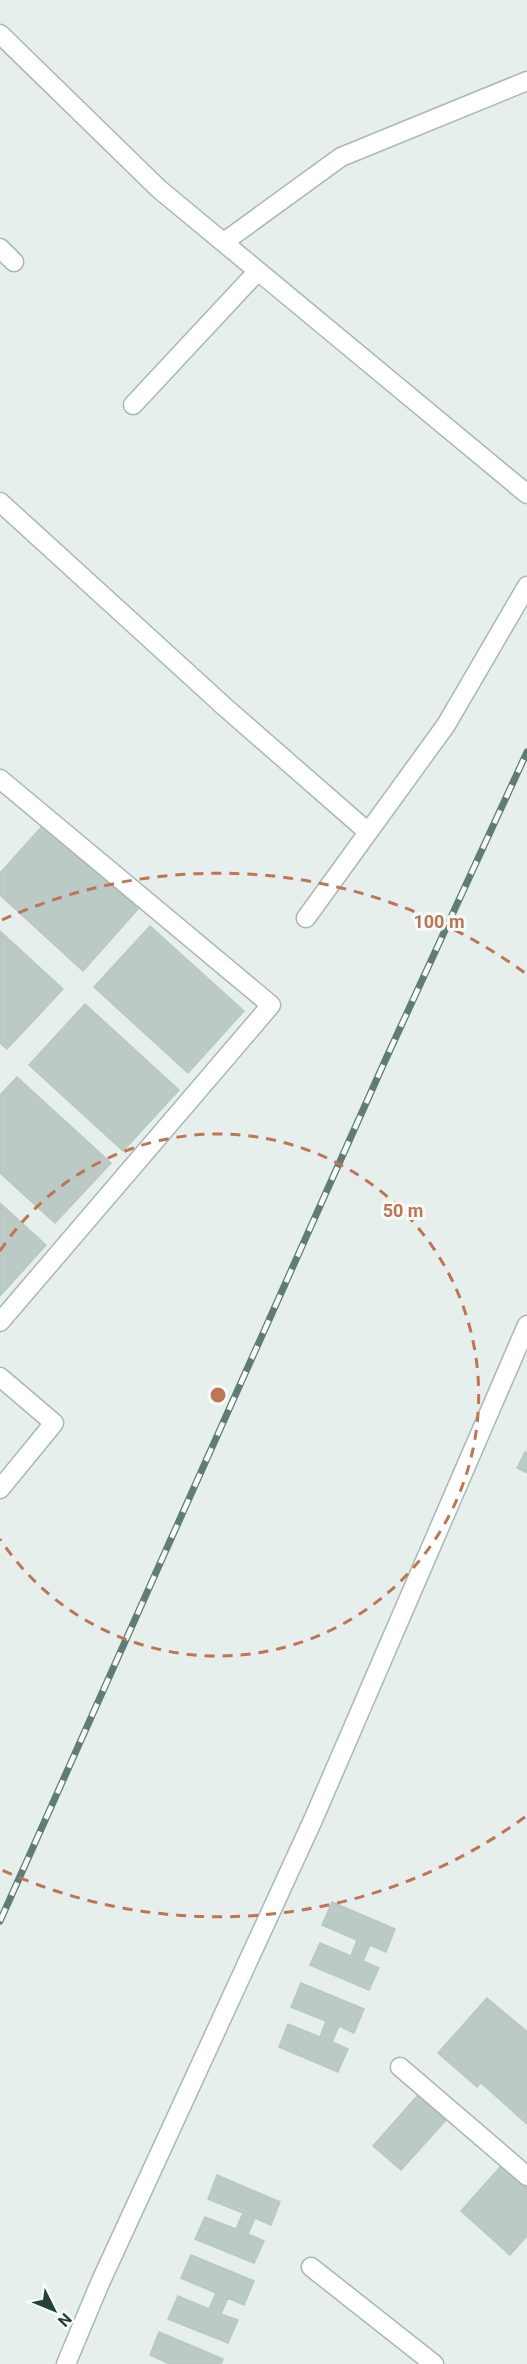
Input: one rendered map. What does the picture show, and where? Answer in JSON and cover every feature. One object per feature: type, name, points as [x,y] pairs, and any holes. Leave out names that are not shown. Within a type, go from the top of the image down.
[{"type":"street","points":[[0,34],[159,189],[527,494]]},
{"type":"street","points":[[224,242],[341,157],[527,81]]},
{"type":"street","points":[[0,249],[14,262]]},
{"type":"street","points":[[133,405],[258,271]]},
{"type":"street","points":[[0,502],[226,708],[368,832]]},
{"type":"street","points":[[306,918],[446,725],[527,586]]},
{"type":"street","points":[[0,779],[271,1005],[0,1322]]},
{"type":"street","points":[[66,2364],[100,2283],[313,1820],[527,1325]]},
{"type":"street","points":[[0,1377],[54,1424],[0,1489]]},
{"type":"street","points":[[400,2067],[527,2176]]},
{"type":"street","points":[[311,2267],[434,2364]]},
{"type":"building","points":[[44,824],[138,909],[83,971],[0,895],[0,873]]},
{"type":"building","points":[[150,926],[244,1011],[188,1073],[94,987]]},
{"type":"building","points":[[0,931],[63,989],[7,1049],[0,1043]]},
{"type":"building","points":[[85,1004],[179,1090],[123,1151],[29,1065]]},
{"type":"building","points":[[17,1077],[111,1163],[55,1223],[0,1173],[0,1095]]},
{"type":"building","points":[[0,1203],[46,1245],[0,1296]]},
{"type":"building","points":[[525,1452],[527,1453],[527,1473],[517,1468]]},
{"type":"building","points":[[332,1902],[395,1929],[386,1952],[370,1945],[363,1961],[379,1968],[369,1990],[310,1965],[320,1943],[351,1956],[357,1940],[322,1925]]},
{"type":"building","points":[[301,1983],[364,2009],[354,2033],[339,2026],[332,2042],[348,2049],[338,2072],[279,2047],[288,2024],[320,2037],[326,2021],[291,2007]]},
{"type":"building","points":[[487,1998],[526,2031],[477,2087],[438,2053]]},
{"type":"building","points":[[527,2032],[527,2124],[480,2082]]},
{"type":"building","points":[[418,2095],[446,2120],[401,2170],[373,2146]]},
{"type":"building","points":[[501,2166],[527,2188],[527,2236],[510,2255],[461,2211]]},
{"type":"building","points":[[217,2175],[280,2202],[271,2225],[255,2218],[248,2234],[264,2241],[254,2263],[195,2239],[205,2217],[236,2229],[243,2213],[208,2199]]},
{"type":"building","points":[[191,2255],[254,2281],[244,2305],[228,2298],[221,2314],[238,2320],[228,2343],[168,2319],[178,2296],[209,2309],[216,2293],[181,2278]]},
{"type":"building","points":[[159,2332],[223,2359],[221,2364],[170,2364],[150,2355]]},
{"type":"railway","points":[[0,1921],[384,1063],[527,752]]}]
